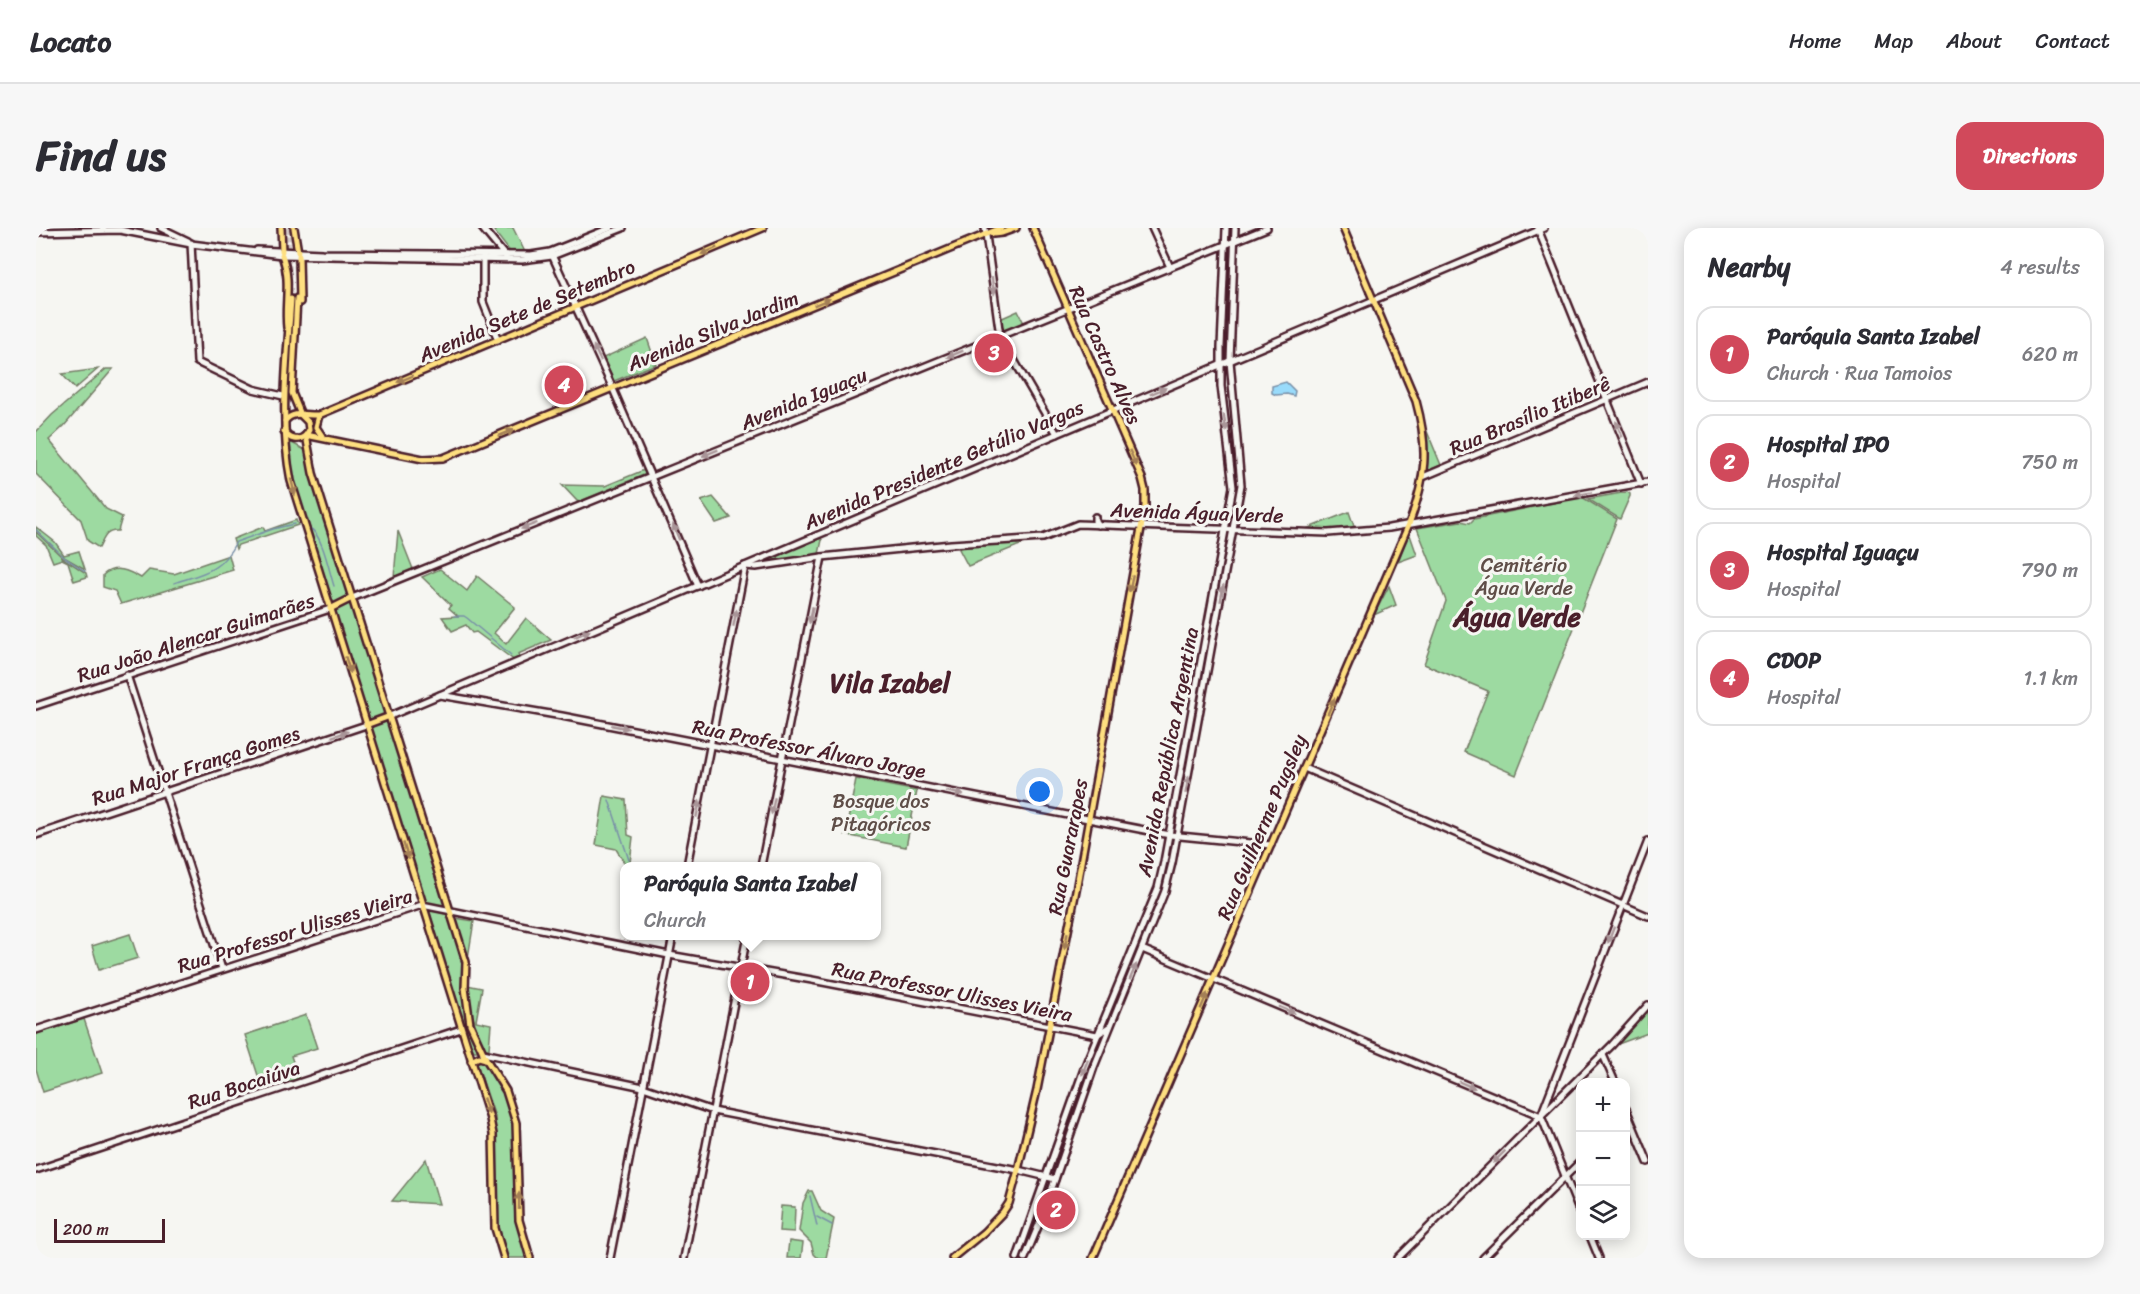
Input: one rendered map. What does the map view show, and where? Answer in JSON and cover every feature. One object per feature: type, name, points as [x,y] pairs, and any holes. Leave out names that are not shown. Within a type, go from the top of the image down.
[{"type":"main road","points":[[281,228],[282,253],[287,277],[286,321],[291,342],[292,393],[301,415],[308,422],[311,462],[316,482],[467,967],[465,988],[470,1024],[484,1056],[506,1091],[516,1123],[519,1220],[530,1258]]},
{"type":"main road","points":[[291,342],[299,322],[301,282],[294,228]]},
{"type":"main road","name":"Avenida Sete de Setembro","points":[[301,415],[319,415],[763,228]]},
{"type":"main road","name":"Avenida Silva Jardim","points":[[409,461],[435,460],[452,455],[985,231],[1001,228]]},
{"type":"main road","name":"Avenida Silva Jardim","points":[[985,231],[1004,233],[1016,228]]},
{"type":"main road","name":"Rua Castro Alves","points":[[1033,228],[1142,478],[1146,496]]},
{"type":"main road","name":"Rua Guilherme Pugsley","points":[[1094,1258],[1419,496],[1423,477],[1424,439],[1416,401],[1343,228]]},
{"type":"main road","points":[[294,298],[291,342],[283,396],[284,429],[291,481],[492,1126],[495,1228],[504,1258]]},
{"type":"main road","points":[[283,396],[296,405]]},
{"type":"main road","points":[[284,422],[290,416],[301,415]]},
{"type":"main road","points":[[319,415],[315,427],[322,436]]},
{"type":"main road","points":[[284,429],[288,436],[295,439],[310,435],[322,436],[423,459]]},
{"type":"main road","points":[[340,441],[345,448]]},
{"type":"main road","name":"Rua Guararapes","points":[[952,1258],[984,1232],[1003,1212],[1009,1203],[1018,1170],[1050,1025],[1089,820],[1127,602],[1143,526],[1146,496]]},
{"type":"main road","points":[[330,609],[352,598]]},
{"type":"main road","points":[[366,725],[390,716]]},
{"type":"main road","points":[[468,1050],[484,1056]]},
{"type":"main road","points":[[471,1061],[484,1056]]},
{"type":"street","points":[[161,228],[191,243]]},
{"type":"street","points":[[482,228],[508,258]]},
{"type":"street","points":[[551,254],[610,228]]},
{"type":"street","points":[[36,232],[143,230],[191,243],[282,253],[508,258],[551,254],[622,228]]},
{"type":"street","points":[[1152,228],[1170,267]]},
{"type":"street","name":"Avenida República Argentina","points":[[1025,1258],[1110,1026],[1168,883],[1173,835],[1233,480],[1224,418],[1221,365],[1226,228]]},
{"type":"street","name":"Avenida Iguaçu","points":[[352,598],[1267,228]]},
{"type":"street","points":[[1234,229],[1237,236],[1243,238]]},
{"type":"street","name":"Avenida República Argentina","points":[[1017,1258],[1097,1035],[1158,888],[1173,835],[1233,530],[1241,477],[1230,361],[1234,229]]},
{"type":"street","points":[[1540,229],[1641,483]]},
{"type":"street","name":"Avenida Presidente Getúlio Vargas","points":[[758,564],[1540,229]]},
{"type":"street","points":[[985,231],[1000,336],[1057,434]]},
{"type":"street","points":[[191,243],[196,362],[254,389],[283,396]]},
{"type":"street","points":[[551,254],[613,388],[698,586]]},
{"type":"street","points":[[483,258],[483,302],[498,340]]},
{"type":"street","name":"Rua Brasílio Itiberê","points":[[1423,477],[1648,382]]},
{"type":"street","name":"Avenida Água Verde","points":[[745,566],[951,544],[1043,538],[1078,524],[1334,533],[1373,530],[1648,482]]},
{"type":"street","points":[[1095,517],[1098,525]]},
{"type":"street","points":[[954,551],[962,543]]},
{"type":"street","points":[[762,862],[822,557]]},
{"type":"street","points":[[390,716],[745,566]]},
{"type":"street","points":[[688,862],[745,566]]},
{"type":"street","name":"Rua João Alencar Guimarães","points":[[36,706],[330,609]]},
{"type":"street","points":[[127,675],[222,969]]},
{"type":"street","name":"Rua Professor Álvaro Jorge","points":[[438,695],[562,716],[1089,820],[1173,835],[1271,845]]},
{"type":"street","name":"Rua Major França Gomes","points":[[36,835],[366,725]]},
{"type":"street","points":[[1304,768],[1648,916]]},
{"type":"street","points":[[1576,1202],[1541,1116],[1648,841]]},
{"type":"street","name":"Rua Professor Ulisses Vieira","points":[[36,1030],[422,905],[669,955],[1097,1035]]},
{"type":"street","points":[[610,1258],[672,940]]},
{"type":"street","points":[[684,1258],[746,940]]},
{"type":"street","points":[[1142,950],[1541,1116]]},
{"type":"street","points":[[1398,1258],[1612,1045],[1648,1005]]},
{"type":"street","points":[[1097,1035],[1110,1026]]},
{"type":"street","name":"Rua Bocaiúva","points":[[36,1170],[461,1029]]},
{"type":"street","points":[[1603,1054],[1612,1078]]},
{"type":"street","points":[[484,1056],[643,1087],[713,1111],[1055,1179]]},
{"type":"street","points":[[1630,1123],[1648,1162]]},
{"type":"street","points":[[1483,1258],[1576,1167]]},
{"type":"street","points":[[1592,1240],[1599,1258]]},
{"type":"green space","points":[[499,228],[513,228],[525,252],[511,253],[494,231]]},
{"type":"green space","points":[[1018,311],[1024,323],[1002,331],[1000,319]]},
{"type":"green space","points":[[647,338],[656,364],[614,381],[603,358]]},
{"type":"green space","points":[[98,369],[75,389],[62,374]]},
{"type":"green space","points":[[106,369],[113,369],[49,440],[106,509],[122,517],[118,531],[108,533],[99,548],[88,541],[81,520],[36,474],[36,432],[52,415]]},
{"type":"green space","points":[[1426,429],[1441,465],[1427,471],[1428,450]]},
{"type":"green space","points":[[289,443],[307,451],[310,473],[450,910],[425,902],[301,505],[291,466]]},
{"type":"green space","points":[[644,470],[646,474],[578,502],[562,485],[605,486]]},
{"type":"green space","points":[[1627,492],[1630,496],[1620,519],[1588,499]]},
{"type":"green space","points":[[713,497],[731,518],[716,523],[701,501]]},
{"type":"green space","name":"Cemitério Água Verde","points":[[1582,497],[1617,519],[1516,775],[1464,752],[1488,691],[1424,664],[1446,601],[1417,528],[1461,521],[1470,523],[1474,519]]},
{"type":"green space","points":[[1349,512],[1355,529],[1306,529]]},
{"type":"green space","points":[[296,520],[298,525],[238,545],[236,549],[233,539],[263,527],[265,531]]},
{"type":"green space","points":[[36,527],[55,542],[64,555],[79,551],[85,569],[64,557],[36,530]]},
{"type":"green space","points":[[398,531],[413,569],[394,577]]},
{"type":"green space","points":[[36,532],[63,558],[86,573],[87,577],[74,581],[68,562],[62,559],[53,562],[46,545],[36,536]]},
{"type":"green space","points":[[1409,532],[1417,555],[1398,562]]},
{"type":"green space","points":[[819,536],[822,540],[819,554],[766,562],[766,560]]},
{"type":"green space","points":[[1025,543],[968,566],[959,549],[961,546]]},
{"type":"green space","points":[[229,555],[233,570],[121,604],[115,591],[103,587],[103,575],[112,570],[127,571],[141,578],[149,570],[174,574]]},
{"type":"green space","points":[[440,569],[467,591],[477,576],[515,607],[494,633],[506,644],[526,618],[551,640],[518,654],[522,658],[515,661],[476,632],[472,633],[466,625],[452,631],[442,617],[458,616],[449,608],[451,605],[422,577]]},
{"type":"green space","points":[[1389,586],[1396,605],[1374,615]]},
{"type":"green space","name":"Bosque dos Pitagóricos","points":[[856,779],[917,791],[906,847],[845,835]]},
{"type":"green space","points":[[604,796],[626,800],[628,835],[633,837],[630,862],[624,862],[616,849],[596,845]]},
{"type":"green space","points":[[429,910],[450,915],[465,968],[466,1017],[479,1051],[474,1051],[466,1034]]},
{"type":"green space","points":[[455,918],[474,921],[468,958]]},
{"type":"green space","points":[[130,934],[138,958],[99,970],[92,946]]},
{"type":"green space","points":[[467,985],[482,988],[476,1021],[491,1024],[489,1049],[485,1049],[475,1025]]},
{"type":"green space","points":[[1648,1007],[1648,1033],[1618,1044]]},
{"type":"green space","points":[[306,1015],[317,1048],[291,1056],[299,1079],[263,1091],[245,1035]]},
{"type":"green space","points":[[84,1019],[102,1073],[43,1092],[36,1069],[36,1034]]},
{"type":"green space","points":[[475,1058],[483,1058],[508,1100],[513,1121],[518,1224],[528,1258],[506,1258],[498,1235],[495,1117]]},
{"type":"green space","points":[[426,1159],[439,1204],[392,1201]]},
{"type":"green space","points":[[809,1191],[812,1191],[821,1211],[834,1219],[826,1258],[818,1258],[814,1254],[811,1243],[799,1231],[803,1203]]},
{"type":"green space","points":[[781,1206],[795,1207],[794,1232],[779,1231]]},
{"type":"green space","points":[[789,1241],[803,1243],[801,1258],[787,1258]]},
{"type":"water","points":[[1286,382],[1295,391],[1294,396],[1272,393],[1272,386]]},
{"type":"waterway","points":[[174,583],[203,574],[217,566],[236,542],[294,524]]},
{"type":"waterway","points":[[310,528],[319,538],[334,586]]},
{"type":"waterway","points":[[36,530],[64,557],[85,571]]},
{"type":"waterway","points":[[454,616],[467,618],[511,655]]},
{"type":"waterway","points":[[609,800],[629,860]]},
{"type":"waterway","points":[[810,1196],[817,1226]]},
{"type":"waterway","points":[[817,1217],[832,1225]]},
{"type":"tunnel","points":[[287,228],[291,299]]},
{"type":"tunnel","points":[[291,228],[298,281]]},
{"type":"place","name":"Hospital Iguaçu","points":[[994,353]]},
{"type":"place","name":"CDOP","points":[[564,385]]},
{"type":"place","name":"Paróquia Santa Izabel","points":[[750,982]]},
{"type":"place","name":"Hospital IPO","points":[[1056,1210]]},
{"type":"district","name":"Água Verde","points":[[1517,617]]},
{"type":"district","name":"Vila Izabel","points":[[890,683]]}]
